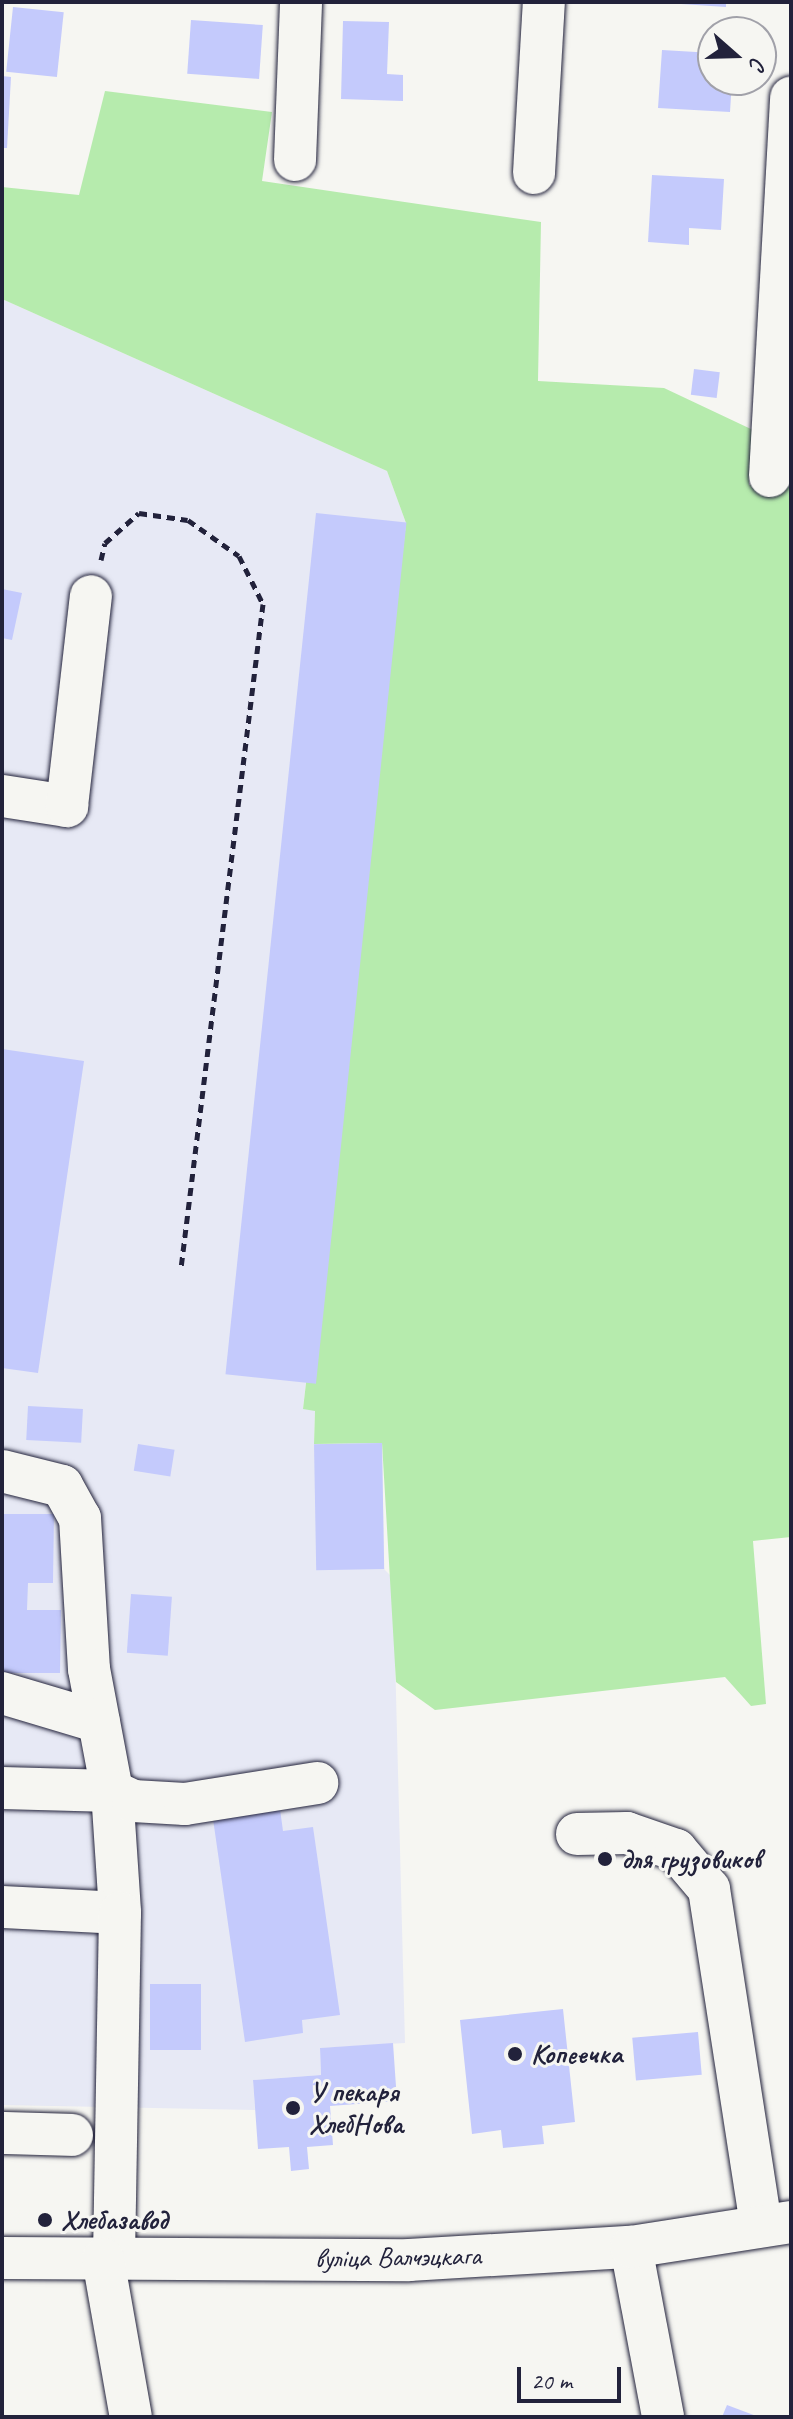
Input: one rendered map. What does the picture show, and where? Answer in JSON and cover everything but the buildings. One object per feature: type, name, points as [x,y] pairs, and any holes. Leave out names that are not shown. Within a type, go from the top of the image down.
[{"type":"street","points":[[295,160],[301,2]]},
{"type":"street","points":[[534,173],[544,2]]},
{"type":"street","points":[[770,476],[791,98]]},
{"type":"street","points":[[2,796],[67,806],[91,596]]},
{"type":"street","points":[[2,1471],[62,1486],[80,1518],[99,1722],[112,1791],[120,1913],[108,2259],[131,2417]]},
{"type":"street","points":[[2,1693],[99,1722]]},
{"type":"street","points":[[2,1788],[112,1791],[133,1801],[185,1804],[317,1783]]},
{"type":"street","points":[[577,1834],[627,1833],[676,1850],[709,1889],[776,2224]]},
{"type":"street","points":[[2,1907],[120,1913]]},
{"type":"street","points":[[2,2133],[72,2135]]},
{"type":"street","name":"вуліца Валчэцкага","points":[[2,2258],[409,2260],[631,2247],[776,2224]]},
{"type":"street","points":[[631,2247],[663,2417]]},
{"type":"path","points":[[91,596],[105,543],[139,513],[188,520],[239,556],[263,604],[181,1268]]},
{"type":"shaded area","points":[[2,299],[387,471],[406,523],[303,1408],[315,1410],[314,1444],[382,1443],[384,1569],[393,1578],[405,2043],[320,2048],[321,2075],[253,2080],[255,2110],[2,2105]]},
{"type":"green space","points":[[105,91],[272,112],[262,181],[541,222],[538,381],[664,388],[753,430],[749,485],[791,484],[791,1537],[753,1541],[766,1704],[751,1706],[725,1677],[435,1710],[396,1682],[382,1443],[314,1444],[315,1411],[303,1409],[406,523],[387,471],[2,299],[2,187],[79,195]]},
{"type":"place","name":"для грузовиков","points":[[605,1859]]},
{"type":"place","name":"Копеечка","points":[[515,2054]]},
{"type":"place","name":"У пекаря ХлебНова","points":[[293,2108]]},
{"type":"place","name":"Хлебазавод","points":[[45,2220]]}]
